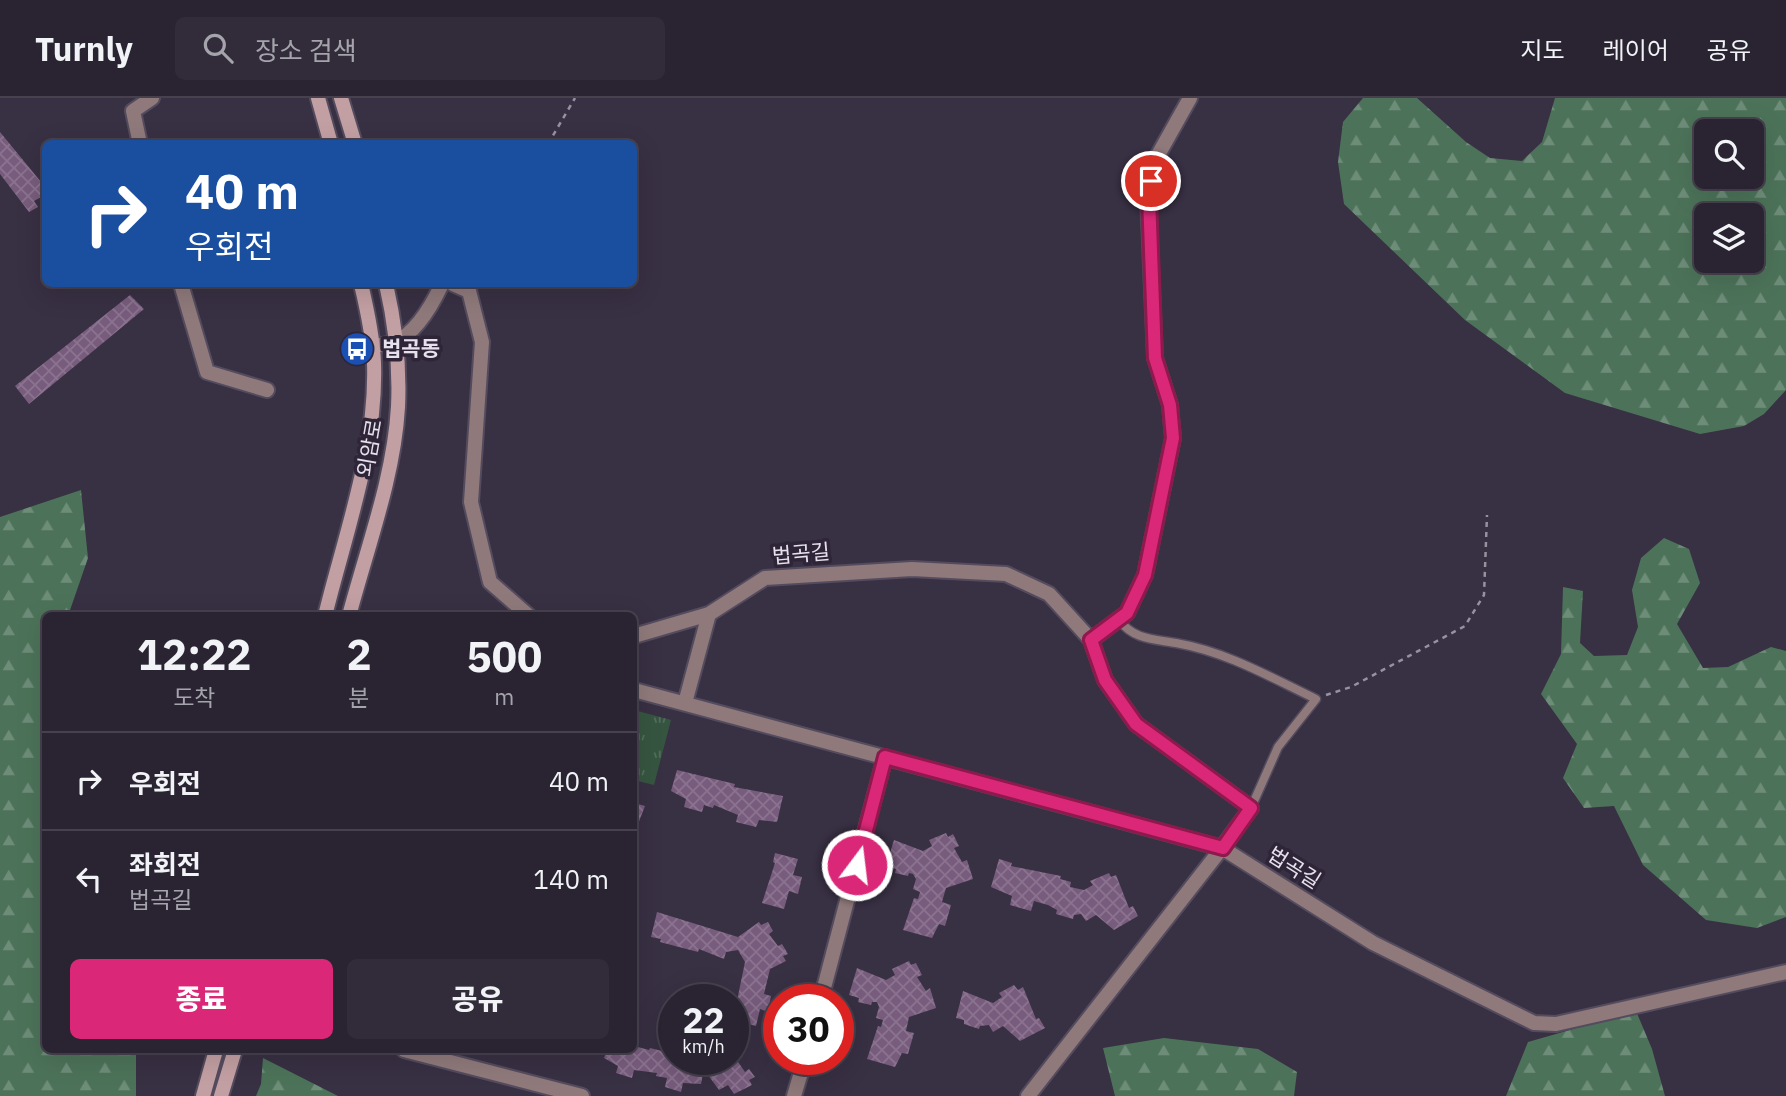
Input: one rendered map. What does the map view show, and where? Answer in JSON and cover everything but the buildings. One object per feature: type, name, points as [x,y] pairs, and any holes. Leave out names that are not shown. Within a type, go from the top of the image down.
[{"type":"main road","points":[[318,98],[330,140]]},
{"type":"main road","points":[[341,98],[354,140]]},
{"type":"main road","name":"외암로","points":[[326,612],[361,475],[372,412],[372,346],[362,287]]},
{"type":"main road","name":"외암로","points":[[350,612],[390,466],[398,407],[395,342],[386,287]]},
{"type":"main road","points":[[203,1096],[215,1053]]},
{"type":"main road","points":[[221,1096],[234,1053]]},
{"type":"street","points":[[139,140],[133,111],[152,98]]},
{"type":"street","points":[[1091,640],[1127,613],[1145,575],[1173,438],[1170,405],[1155,358],[1149,197],[1153,164],[1190,98]]},
{"type":"street","points":[[182,287],[207,372],[267,390]]},
{"type":"street","points":[[372,346],[395,342],[432,304],[440,287]]},
{"type":"street","points":[[460,287],[469,291],[482,342],[471,502],[490,582],[525,612]]},
{"type":"street","name":"법곡길","points":[[637,635],[709,614],[765,578],[912,569],[1006,574],[1049,594],[1091,640],[1105,680],[1136,724],[1251,808]]},
{"type":"street","points":[[637,691],[685,703],[709,614]]},
{"type":"street","name":"법곡길","points":[[685,703],[1223,848],[1373,943],[1534,1023],[1556,1024],[1786,972]]},
{"type":"street","points":[[825,984],[885,757]]},
{"type":"street","points":[[1028,1096],[1223,848],[1251,808]]},
{"type":"street","points":[[427,1053],[582,1096]]},
{"type":"street","points":[[794,1096],[800,1075]]},
{"type":"lane","points":[[1119,620],[1126,629],[1150,641],[1223,653],[1316,699],[1278,747],[1251,808]]},
{"type":"path","points":[[550,140],[575,98]]},
{"type":"path","points":[[1316,699],[1351,687],[1465,626],[1484,595],[1487,515]]},
{"type":"green space","points":[[1363,98],[1417,98],[1466,142],[1490,158],[1522,161],[1542,142],[1555,98],[1786,98],[1786,390],[1764,414],[1744,426],[1700,434],[1565,393],[1465,320],[1344,204],[1338,162],[1343,122]]},
{"type":"green space","points":[[81,490],[88,558],[69,612],[42,612],[42,1053],[136,1053],[136,1096],[0,1096],[0,517]]},
{"type":"green space","points":[[1664,538],[1689,549],[1700,583],[1677,624],[1703,668],[1728,667],[1771,647],[1786,651],[1786,917],[1757,928],[1706,920],[1643,865],[1614,806],[1584,808],[1563,778],[1577,744],[1541,694],[1561,654],[1563,587],[1583,591],[1580,643],[1594,656],[1627,655],[1638,627],[1632,590],[1641,558]]},
{"type":"green space","points":[[637,711],[671,720],[654,785],[637,781]]},
{"type":"green space","points":[[1636,1011],[1652,1049],[1665,1096],[1506,1096],[1528,1042]]},
{"type":"green space","points":[[1164,1038],[1258,1049],[1297,1072],[1294,1096],[1115,1096],[1103,1048]]},
{"type":"green space","points":[[263,1058],[338,1096],[256,1096],[261,1084]]},
{"type":"place","name":"법곡동","points":[[357,349]]},
{"type":"route","points":[[857,865],[885,757],[1223,848],[1251,808],[1136,724],[1105,680],[1091,640],[1127,613],[1145,575],[1173,438],[1170,405],[1155,358],[1149,197],[1151,181]]}]
